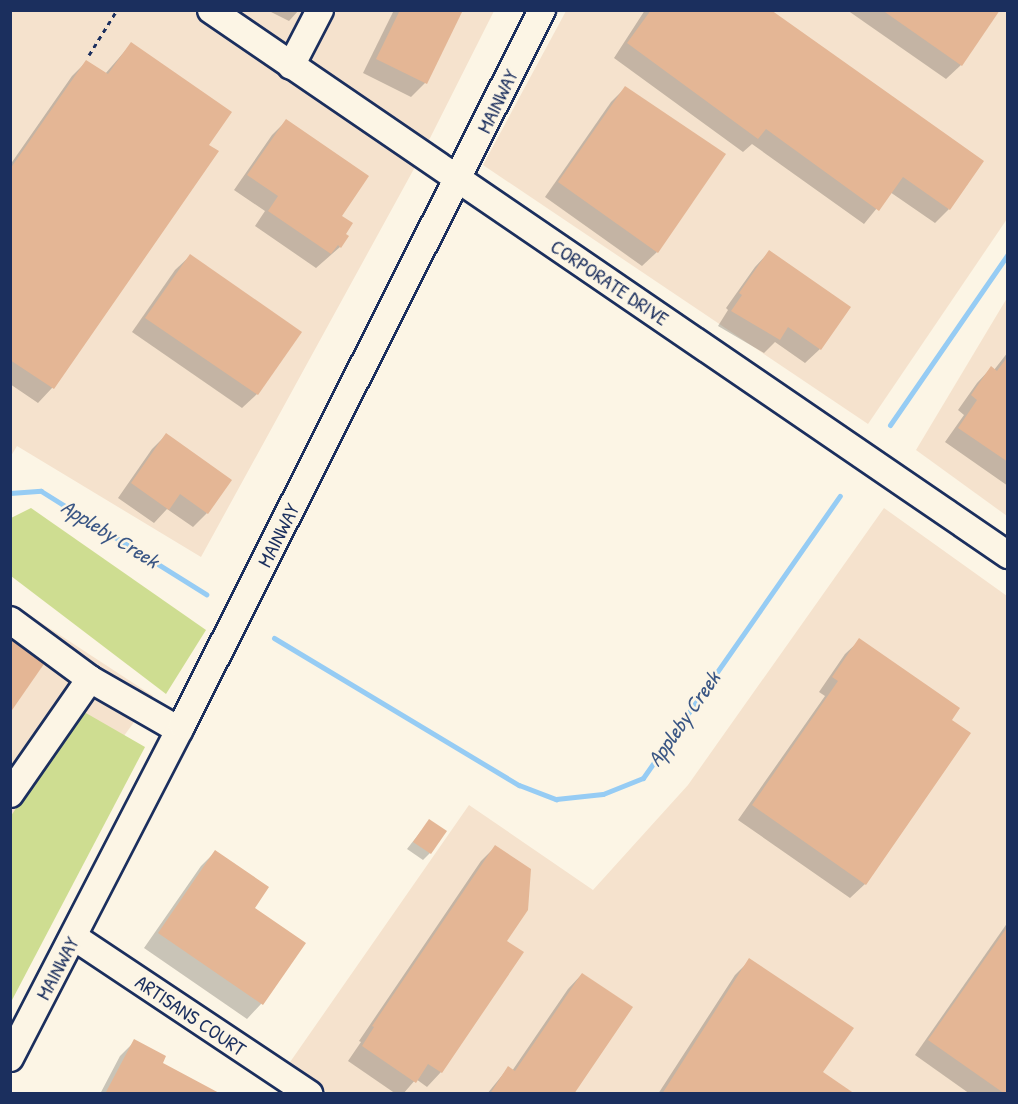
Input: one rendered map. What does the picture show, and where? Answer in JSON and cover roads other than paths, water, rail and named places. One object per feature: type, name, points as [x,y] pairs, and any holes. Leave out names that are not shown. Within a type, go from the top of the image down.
[{"type":"street","name":"CORPORATE DRIVE","points":[[211,10],[1008,555]]},
{"type":"street","points":[[291,66],[320,10]]},
{"type":"street","name":"MAINWAY","points":[[10,1058],[74,937],[459,179],[542,10]]},
{"type":"street","points":[[10,620],[90,680],[179,730]]},
{"type":"street","points":[[10,794],[90,680]]},
{"type":"street","name":"ARTISANS COURT","points":[[74,937],[309,1094]]},
{"type":"waterway","name":"Appleby Creek","points":[[890,425],[1008,254]]},
{"type":"waterway","name":"Appleby Creek","points":[[10,493],[41,491],[206,594]]},
{"type":"waterway","name":"Appleby Creek","points":[[274,638],[519,785],[556,799],[603,794],[643,778],[840,496]]}]
